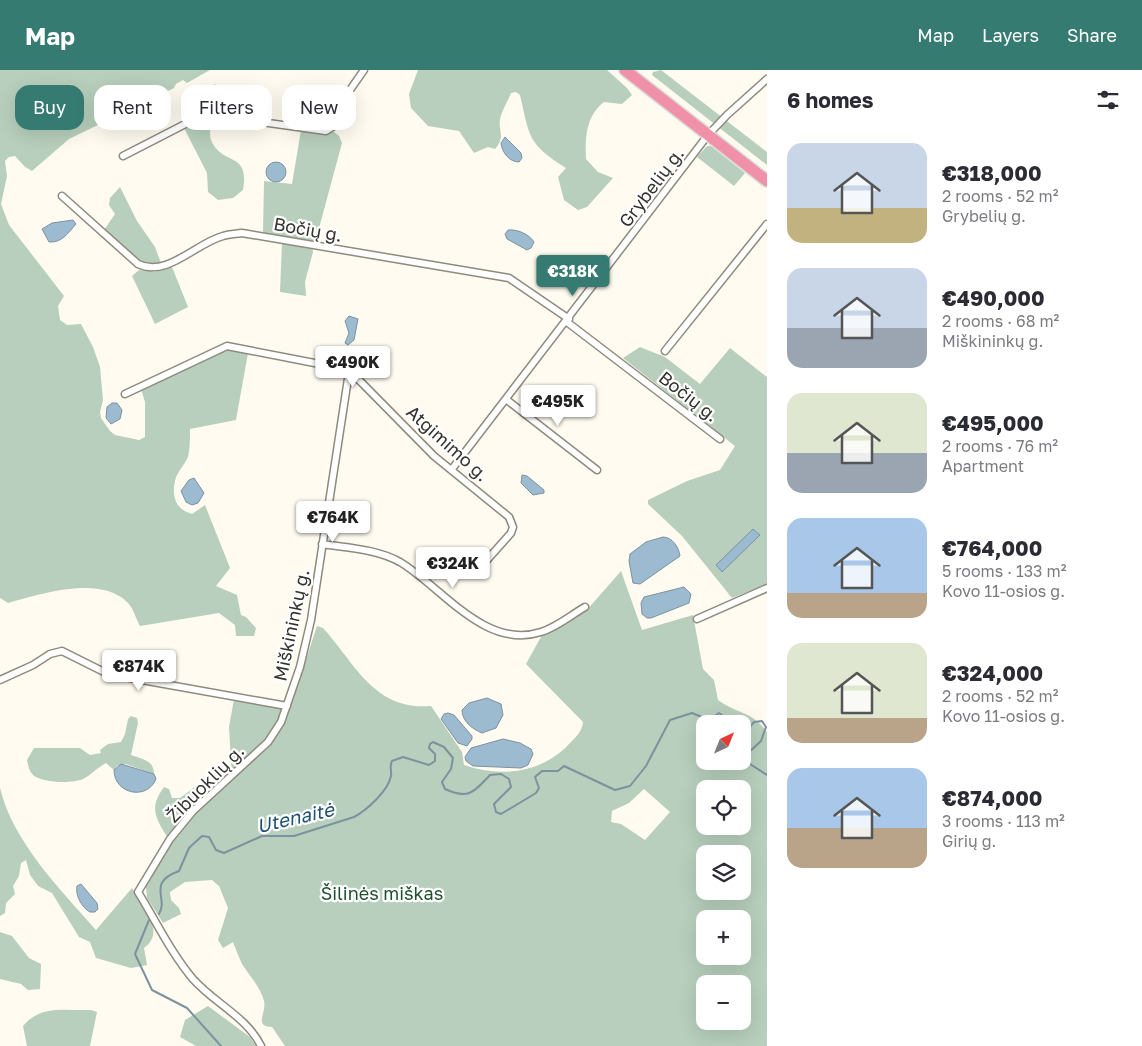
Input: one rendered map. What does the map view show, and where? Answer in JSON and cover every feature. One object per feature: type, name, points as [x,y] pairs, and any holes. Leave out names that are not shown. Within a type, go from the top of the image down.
[{"type":"highway","points":[[625,70],[767,181]]},
{"type":"street","points":[[123,156],[193,120],[211,117],[326,131],[334,126],[350,90],[364,70]]},
{"type":"street","name":"Grybelių g.","points":[[452,469],[507,400],[708,135],[767,79]]},
{"type":"street","name":"Bočių g.","points":[[62,196],[138,264],[148,268],[168,264],[222,236],[242,234],[509,278],[568,320],[720,439]]},
{"type":"street","points":[[666,351],[767,224]]},
{"type":"street","name":"Atgimimo g.","points":[[125,394],[227,346],[335,367],[349,372],[434,456],[452,469],[512,521],[511,533],[487,560]]},
{"type":"street","name":"Miškininkų g.","points":[[287,706],[305,647],[349,372]]},
{"type":"street","points":[[507,400],[597,470]]},
{"type":"street","points":[[322,544],[378,554],[400,563],[482,624],[508,633],[522,636],[543,631],[584,607]]},
{"type":"street","points":[[697,619],[767,588]]},
{"type":"street","points":[[0,680],[33,665],[50,654],[62,651],[108,674],[287,706]]},
{"type":"street","name":"Žibuoklių g.","points":[[261,1046],[252,1031],[206,992],[184,968],[138,892],[170,839],[193,811],[276,733],[287,706]]},
{"type":"green space","points":[[0,70],[210,70],[187,83],[183,80],[171,89],[171,85],[94,85],[94,127],[69,139],[32,171],[25,167],[15,156],[9,157],[5,161],[7,176],[1,204],[9,225],[64,296],[58,306],[60,320],[67,325],[81,324],[93,347],[100,367],[103,400],[100,412],[101,418],[115,435],[139,440],[145,437],[145,402],[141,389],[222,351],[232,349],[248,353],[236,420],[190,429],[188,457],[176,477],[174,495],[178,505],[186,512],[192,514],[205,505],[230,568],[216,586],[237,595],[241,615],[246,617],[256,628],[254,636],[236,636],[235,625],[219,613],[140,626],[127,602],[115,594],[101,590],[86,588],[69,589],[8,603],[0,598]]},
{"type":"green space","points":[[418,70],[607,70],[632,95],[622,104],[604,102],[593,114],[588,128],[586,159],[598,172],[613,178],[587,207],[578,210],[564,200],[558,177],[566,168],[544,152],[532,138],[520,95],[516,92],[511,93],[501,116],[501,137],[498,145],[495,149],[488,147],[474,153],[459,131],[428,126],[411,108],[409,94]]},
{"type":"green space","points":[[661,70],[767,152],[767,165],[652,75],[653,72]]},
{"type":"green space","points":[[185,130],[210,130],[210,138],[216,148],[239,164],[242,169],[244,177],[243,190],[233,198],[218,200],[208,192],[207,173]]},
{"type":"green space","points":[[301,130],[321,134],[333,131],[339,136],[342,143],[315,243],[263,234],[264,181],[292,184]]},
{"type":"green space","points":[[707,146],[711,146],[745,173],[734,186],[697,157]]},
{"type":"green space","points":[[120,187],[137,221],[155,247],[161,263],[152,264],[144,262],[130,254],[104,230],[115,214],[109,205],[110,198]]},
{"type":"green space","points":[[282,243],[312,248],[313,252],[305,282],[306,296],[280,292]]},
{"type":"green space","points":[[172,267],[188,307],[155,324],[132,276],[139,270],[154,272]]},
{"type":"green space","points":[[640,347],[665,357],[700,384],[730,348],[767,377],[767,584],[732,598],[682,536],[648,504],[648,500],[687,481],[720,470],[735,446],[623,358]]},
{"type":"green space","name":"Šilinės miškas","points":[[621,571],[642,630],[693,615],[703,669],[714,680],[718,700],[748,715],[696,715],[696,770],[751,770],[751,717],[767,732],[767,1046],[285,1046],[272,1027],[266,1026],[262,1022],[264,1001],[258,986],[242,964],[233,942],[223,948],[218,940],[228,908],[219,886],[212,880],[185,882],[170,892],[171,900],[179,908],[181,914],[163,923],[147,898],[146,887],[168,838],[157,818],[155,807],[159,794],[164,787],[169,789],[172,798],[180,798],[196,786],[207,802],[232,779],[229,727],[234,699],[290,708],[317,626],[323,628],[356,669],[380,693],[395,701],[411,706],[431,706],[462,752],[464,765],[478,769],[506,772],[534,767],[558,754],[569,744],[580,732],[583,722],[526,664],[542,635],[586,611]],"holes":[[[644,789],[670,812],[645,840],[621,824],[611,822],[612,811],[629,803]]]},
{"type":"green space","points":[[131,716],[137,718],[138,723],[131,755],[150,763],[154,774],[126,764],[117,766],[114,770],[106,763],[83,779],[72,782],[43,780],[37,778],[31,772],[27,760],[34,748],[80,748],[90,755],[101,753],[100,750],[108,744],[121,742],[128,719]]},
{"type":"green space","points":[[0,788],[6,808],[15,827],[39,864],[96,930],[132,888],[146,910],[153,926],[150,942],[144,948],[147,965],[131,968],[96,958],[90,942],[79,937],[52,893],[38,886],[30,875],[26,860],[21,863],[19,876],[13,886],[15,894],[6,903],[5,913],[0,916]]},
{"type":"green space","points":[[0,932],[12,936],[29,958],[41,964],[40,989],[28,990],[21,984],[0,979]]},
{"type":"green space","points":[[208,1006],[250,1037],[256,1046],[196,1046],[180,1037],[185,1020]]},
{"type":"green space","points":[[54,1010],[91,1010],[97,1012],[90,1046],[27,1046],[23,1026],[38,1014]]},
{"type":"water","points":[[505,137],[521,153],[522,158],[519,162],[515,162],[504,153],[501,143]]},
{"type":"water","points":[[276,162],[283,165],[286,172],[283,179],[276,182],[269,179],[266,172],[269,165]]},
{"type":"water","points":[[73,220],[76,224],[64,237],[58,241],[49,242],[42,229],[52,223]]},
{"type":"water","points":[[508,230],[526,234],[534,242],[531,248],[527,250],[507,239],[505,234]]},
{"type":"water","points":[[349,316],[358,319],[354,340],[348,345],[345,343],[349,333],[345,321]]},
{"type":"water","points":[[112,403],[117,403],[122,410],[120,419],[111,424],[106,418],[107,407]]},
{"type":"water","points":[[522,475],[527,476],[544,490],[544,493],[533,495],[521,483]]},
{"type":"water","points":[[194,478],[204,493],[198,503],[192,505],[186,502],[181,491],[189,480]]},
{"type":"water","points":[[753,529],[760,535],[722,572],[716,565]]},
{"type":"water","points":[[663,537],[674,543],[680,556],[640,584],[633,583],[629,561],[630,554],[646,542]]},
{"type":"water","points":[[684,587],[691,594],[689,603],[651,618],[647,618],[642,614],[641,603],[644,597]]},
{"type":"water","points":[[487,698],[501,704],[503,715],[496,728],[482,733],[468,724],[462,714],[462,710],[469,703]]},
{"type":"water","points":[[444,714],[454,715],[472,736],[467,746],[458,743],[441,719]]},
{"type":"water","points":[[503,739],[520,743],[531,749],[533,754],[528,765],[521,768],[473,766],[466,761],[465,757],[471,748]]},
{"type":"water","points":[[121,764],[154,774],[156,779],[152,786],[146,790],[132,792],[125,789],[119,785],[115,778],[114,770]]},
{"type":"water","points":[[81,884],[97,903],[98,909],[95,912],[90,912],[84,908],[80,901],[77,886]]},
{"type":"waterway","name":"Utenaitė","points":[[159,914],[162,902],[160,891],[163,881],[179,871],[189,848],[202,836],[209,837],[216,850],[224,853],[262,836],[294,836],[354,817],[371,805],[386,788],[391,776],[392,761],[403,757],[429,765],[435,761],[435,754],[429,748],[433,742],[444,747],[453,758],[451,769],[442,782],[445,789],[466,794],[475,790],[490,775],[501,774],[509,779],[511,787],[494,804],[496,812],[501,814],[536,793],[539,788],[535,777],[542,771],[558,771],[564,766],[615,790],[630,786],[646,766],[670,720],[692,713],[697,715]]},
{"type":"waterway","name":"Utenaitė","points":[[716,715],[719,713],[722,715]]},
{"type":"waterway","name":"Utenaitė","points":[[751,726],[754,722],[762,721],[766,727],[761,741],[751,750]]},
{"type":"waterway","name":"Utenaitė","points":[[751,765],[767,775]]},
{"type":"waterway","name":"Utenaitė","points":[[149,920],[135,954],[152,990],[187,1008],[221,1046]]}]
